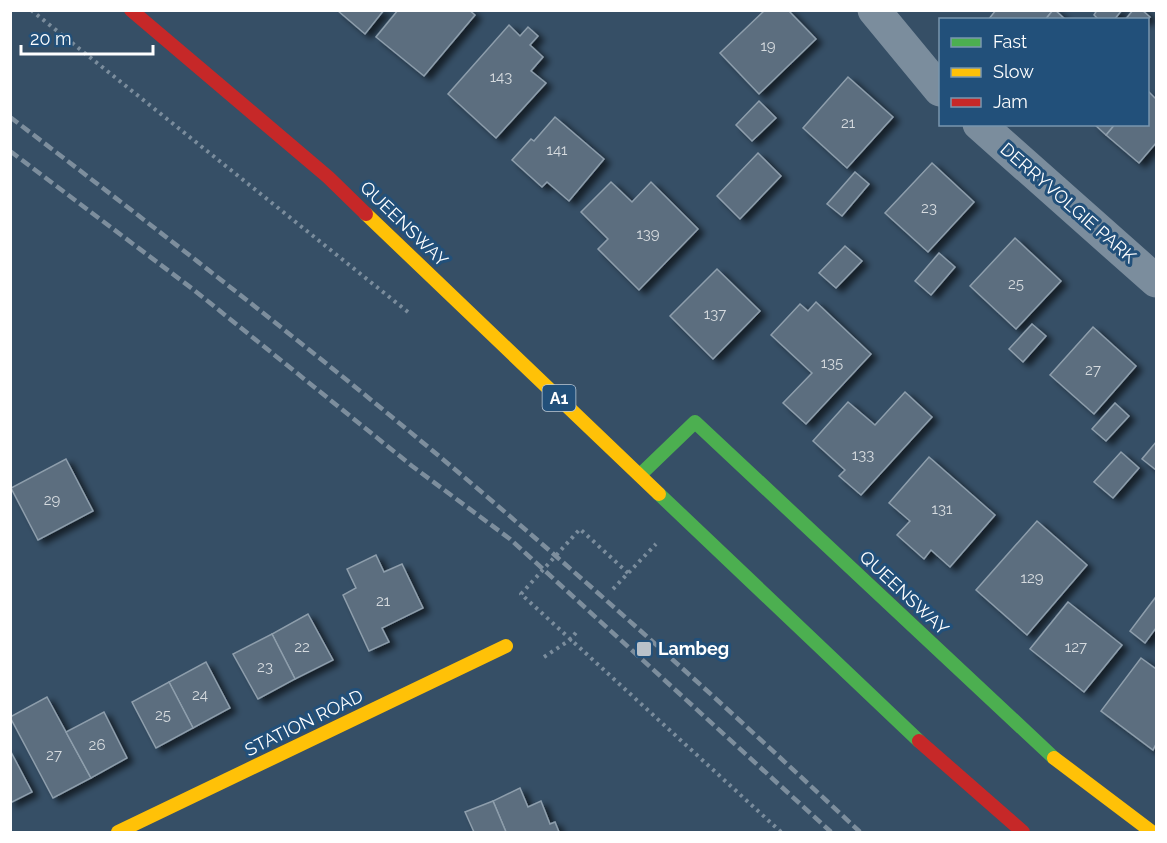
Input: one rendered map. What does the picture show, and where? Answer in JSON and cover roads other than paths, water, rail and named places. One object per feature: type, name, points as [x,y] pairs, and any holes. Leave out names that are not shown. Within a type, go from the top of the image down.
[{"type":"main road","name":"QUEENSWAY","points":[[131,10],[328,177],[909,732],[1023,832]]},
{"type":"main road","name":"QUEENSWAY","points":[[640,476],[695,422],[1055,758],[1152,832]]},
{"type":"main road","name":"STATION ROAD","points":[[118,832],[506,646]]},
{"type":"street","points":[[874,10],[939,89]]},
{"type":"street","name":"DERRYVOLGIE PARK","points":[[981,126],[1156,280]]},
{"type":"railway","points":[[10,117],[268,317],[458,472],[649,639],[860,832]]},
{"type":"railway","points":[[10,151],[194,290],[412,466],[510,539],[831,832]]},
{"type":"place","name":"Lambeg","points":[[644,649]]}]
